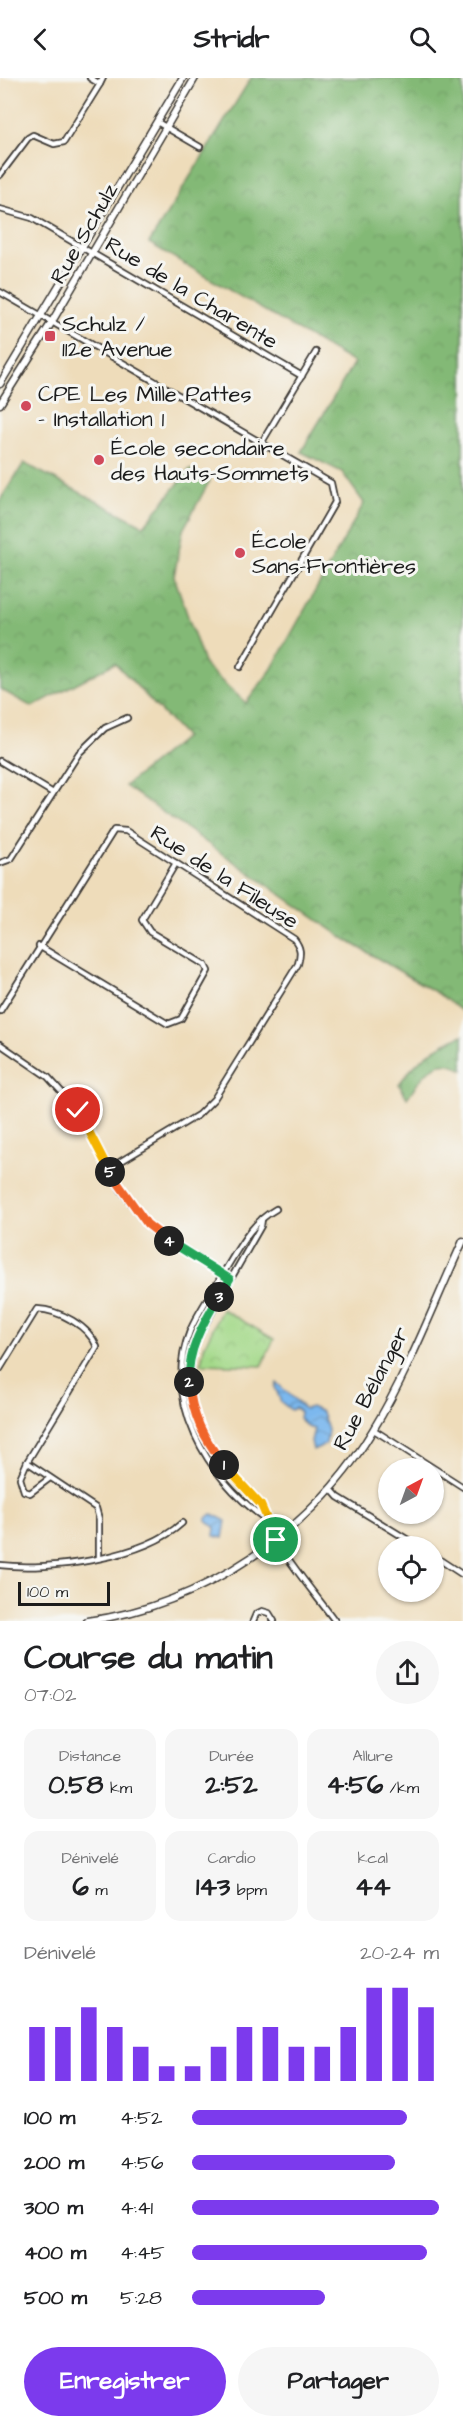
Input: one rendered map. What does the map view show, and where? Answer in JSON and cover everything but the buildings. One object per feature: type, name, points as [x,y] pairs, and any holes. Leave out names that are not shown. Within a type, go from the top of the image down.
[{"type":"street","points":[[90,78],[100,84]]},
{"type":"street","points":[[0,175],[28,138],[33,135],[54,144],[64,142],[103,78]]},
{"type":"street","name":"Rue Schulz","points":[[0,384],[183,78]]},
{"type":"street","name":"Rue Schulz","points":[[0,404],[52,322],[195,78]]},
{"type":"street","points":[[157,122],[200,147]]},
{"type":"street","name":"Rue de la Charente","points":[[0,209],[32,218],[302,376]]},
{"type":"street","points":[[0,292],[331,483],[335,502],[240,667]]},
{"type":"street","points":[[262,442],[316,352]]},
{"type":"street","points":[[15,359],[25,366]]},
{"type":"street","points":[[0,863],[11,859],[79,753],[105,728],[127,718]]},
{"type":"street","points":[[0,761],[53,793]]},
{"type":"street","name":"Rue de la Fileuse","points":[[0,1011],[114,830],[126,831],[294,939],[301,954],[298,963],[214,1099],[198,1115],[108,1169]]},
{"type":"street","points":[[39,946],[168,1024],[175,1024],[182,1019],[208,971],[205,965],[150,932],[142,920],[176,863]]},
{"type":"street","points":[[0,1044],[48,1077],[78,1110],[121,1190],[159,1235],[230,1279]]},
{"type":"street","points":[[264,1518],[236,1492],[206,1456],[188,1422],[181,1380],[186,1342],[190,1330],[251,1228],[276,1209]]},
{"type":"street","points":[[262,1219],[261,1226],[196,1340],[190,1368],[191,1401],[198,1426],[206,1442],[243,1488],[261,1505],[264,1518],[276,1540],[335,1621]]},
{"type":"street","name":"Rue Bélanger","points":[[87,1621],[166,1600],[206,1584],[276,1540],[331,1489],[374,1430],[463,1241]]},
{"type":"street","points":[[0,1369],[37,1310],[51,1310],[92,1334],[97,1347],[27,1462],[20,1478],[24,1491],[30,1493],[50,1478]]},
{"type":"street","points":[[374,1430],[463,1487]]},
{"type":"street","points":[[27,1462],[96,1508],[99,1519],[99,1558]]},
{"type":"street","points":[[331,1489],[338,1497],[402,1536]]},
{"type":"street","points":[[0,1566],[52,1567],[99,1558],[162,1538],[182,1523]]},
{"type":"street","points":[[444,1563],[463,1575]]},
{"type":"street","points":[[253,1621],[256,1614],[262,1611],[269,1613],[274,1621]]},
{"type":"green space","points":[[251,78],[463,78],[463,1012],[437,993],[348,941],[125,786],[185,737],[115,663],[32,707],[0,689],[0,500],[24,463],[144,526],[190,469],[210,480],[183,530],[174,576],[205,666],[246,703],[271,670],[364,503],[342,472],[301,452],[354,363],[149,243]]},
{"type":"green space","points":[[463,1035],[463,1070],[453,1065],[437,1065],[424,1075],[407,1098],[399,1084],[412,1068],[444,1044]]},
{"type":"green space","points":[[222,1309],[274,1339],[262,1366],[201,1364],[204,1347]]},
{"type":"water","points":[[277,1383],[305,1409],[311,1407],[322,1412],[328,1430],[326,1444],[313,1450],[311,1441],[314,1429],[307,1427],[299,1418],[300,1412],[295,1408],[291,1410],[281,1402],[275,1387]]},
{"type":"water","points":[[212,1514],[226,1521],[223,1538],[214,1536],[215,1528],[206,1519]]},
{"type":"place","name":"Schulz / 112e Avenue","points":[[50,336]]},
{"type":"place","name":"CPE Les Mille Pattes - Installation 1","points":[[26,406]]},
{"type":"place","name":"École secondaire des Hauts-Sommets","points":[[99,460]]},
{"type":"place","name":"École Sans-Frontières","points":[[240,553]]},
{"type":"route","points":[[78,1110],[101,1157],[121,1190],[147,1224],[159,1235],[230,1279],[202,1326],[190,1358],[191,1401],[198,1426],[206,1442],[243,1488],[261,1505],[264,1518],[276,1540]]}]
